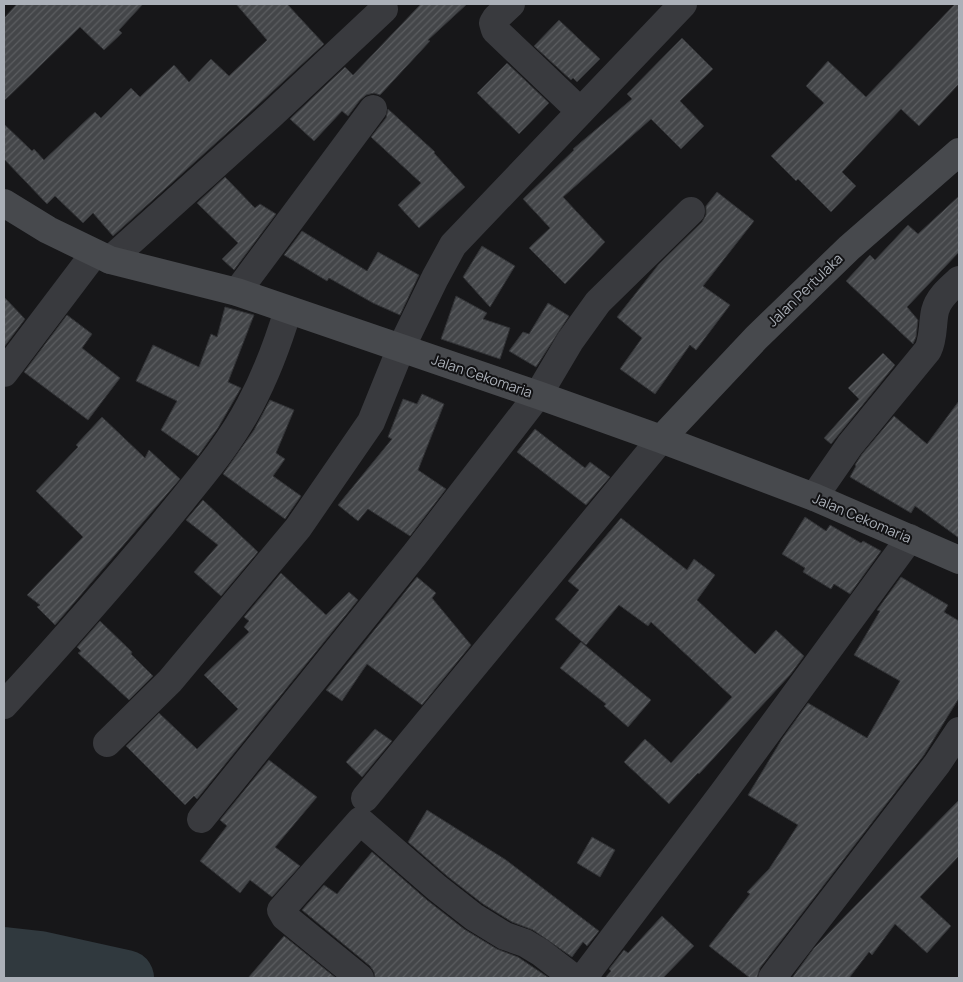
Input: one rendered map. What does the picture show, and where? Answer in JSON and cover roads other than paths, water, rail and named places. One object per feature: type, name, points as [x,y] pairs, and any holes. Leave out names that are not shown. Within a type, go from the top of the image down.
[{"type":"street","points":[[511,4],[496,18],[493,23],[495,30],[580,111]]},
{"type":"street","points":[[107,743],[170,681],[298,528],[370,422],[401,348],[453,245],[683,4]]},
{"type":"street","points":[[4,373],[102,257],[270,116],[384,9]]},
{"type":"street","points":[[238,292],[373,109]]},
{"type":"street","name":"Jalan Pertulaka","points":[[661,439],[756,338],[849,248],[959,152]]},
{"type":"street","name":"Jalan Cekomaria","points":[[4,203],[48,230],[102,257],[238,292],[538,395],[814,497],[959,560]]},
{"type":"street","points":[[201,819],[416,553],[538,395],[570,341],[598,302],[691,212]]},
{"type":"street","points":[[814,497],[850,445],[928,350],[933,333],[935,310],[949,288],[959,280]]},
{"type":"street","points":[[4,705],[99,600],[217,457],[250,405],[276,349],[288,310]]},
{"type":"street","points":[[365,798],[661,439]]},
{"type":"street","points":[[583,978],[910,538]]},
{"type":"street","points":[[772,978],[937,764],[959,731]]},
{"type":"street","points":[[360,978],[285,917],[282,910],[360,821],[437,888],[474,917],[504,936],[540,952],[574,978]]},
{"type":"waterway","points":[[4,955],[40,959],[126,978]]}]
